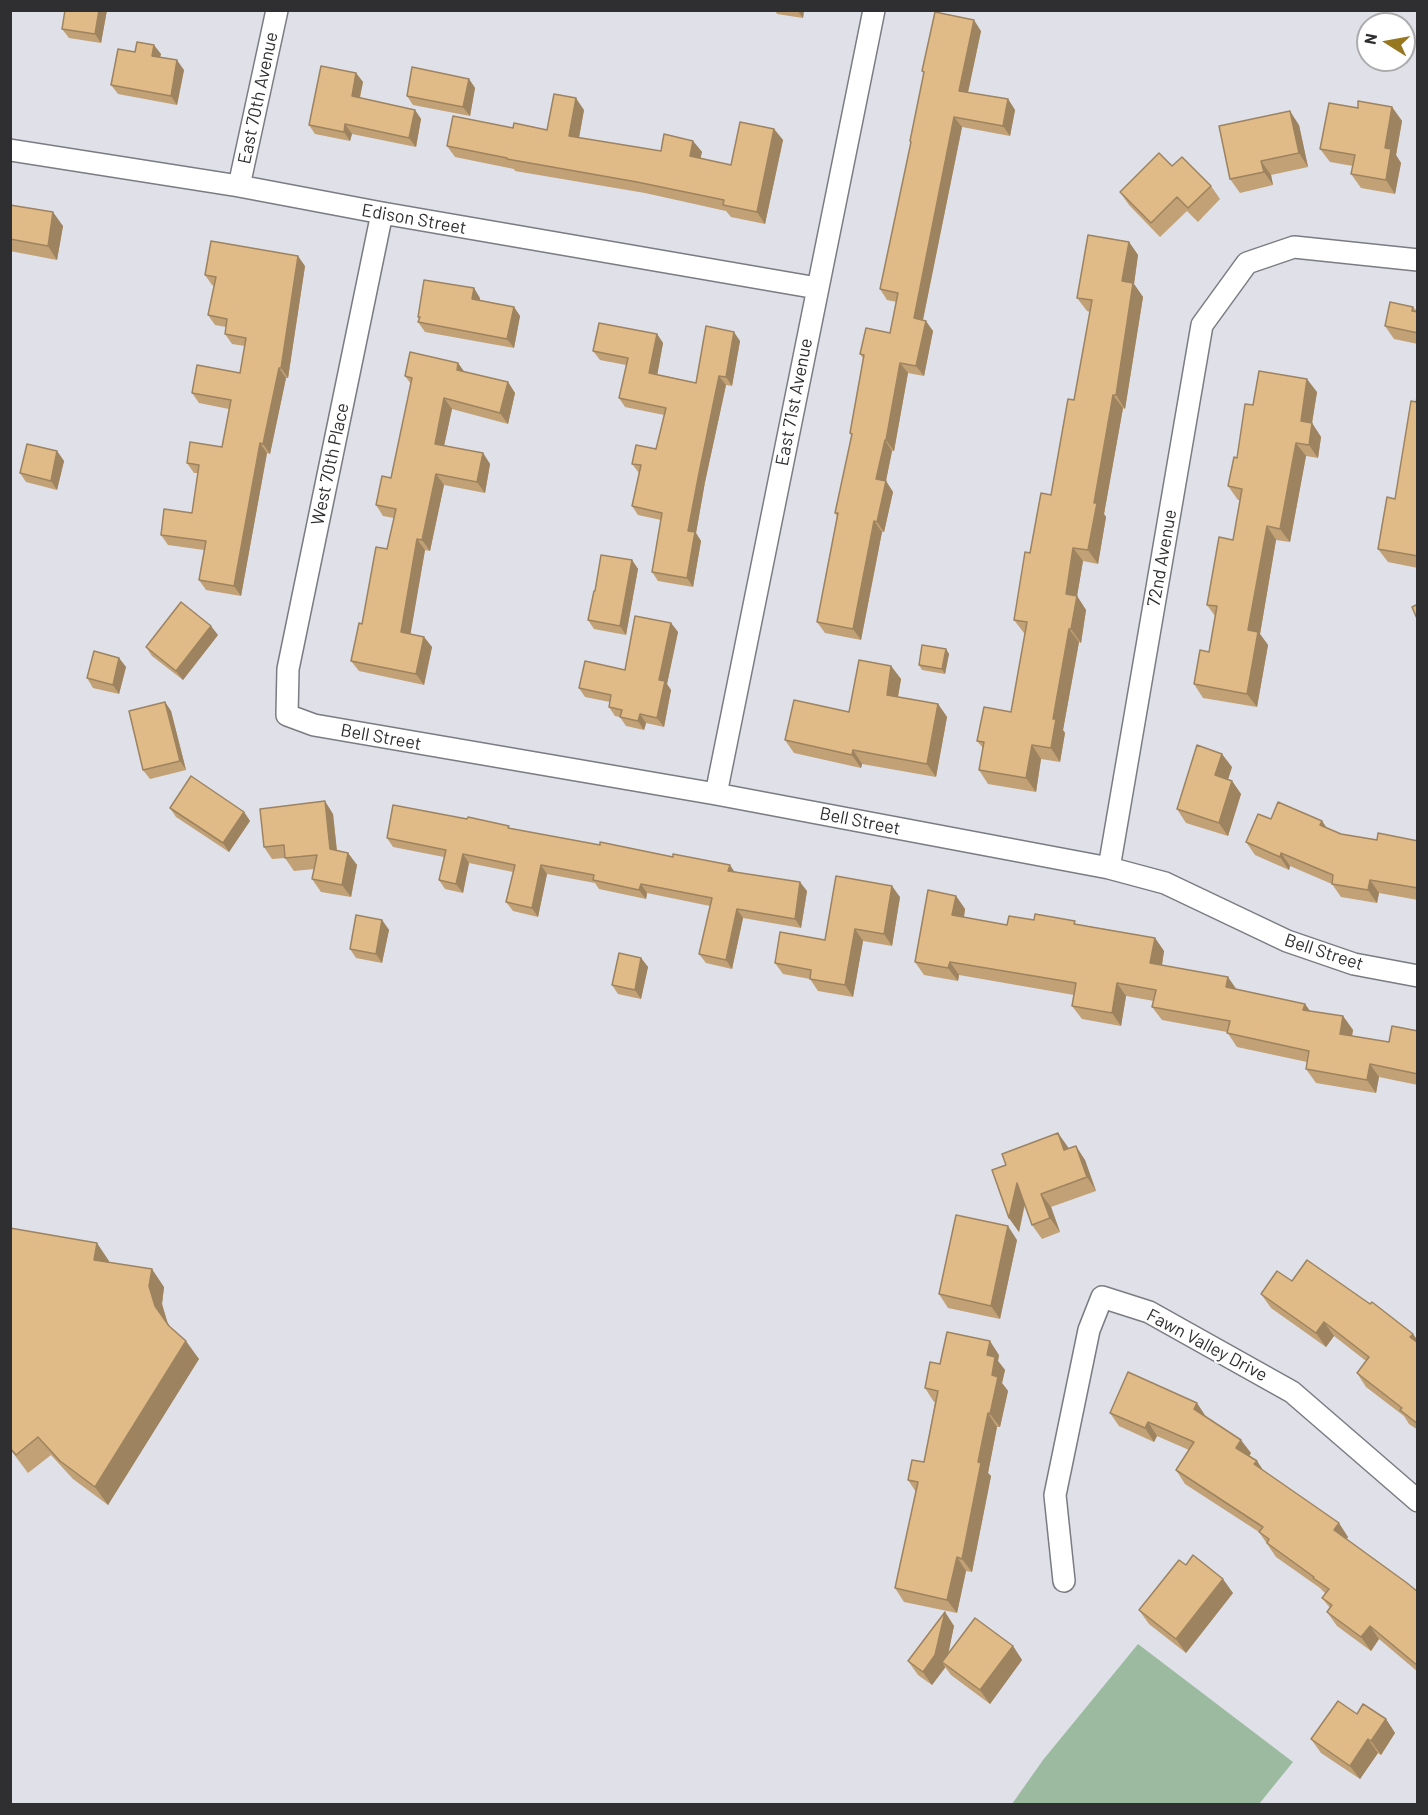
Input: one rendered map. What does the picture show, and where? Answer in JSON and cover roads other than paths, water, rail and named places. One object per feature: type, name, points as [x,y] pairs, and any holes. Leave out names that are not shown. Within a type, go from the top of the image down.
[{"type":"street","name":"East 70th Avenue","points":[[239,186],[277,10]]},
{"type":"street","name":"East 71st Avenue","points":[[716,794],[874,10]]},
{"type":"street","name":"Edison Street","points":[[10,150],[239,186],[817,288]]},
{"type":"street","name":"West 70th Place","points":[[287,716],[288,669],[382,213]]},
{"type":"street","name":"72nd Avenue","points":[[1109,868],[1202,324],[1247,262],[1294,248],[1418,260]]},
{"type":"street","name":"Bell Street","points":[[287,716],[314,725],[716,794],[1109,868],[1165,883],[1287,941],[1354,964],[1418,976]]},
{"type":"street","name":"Fawn Valley Drive","points":[[1064,1581],[1055,1495],[1089,1330],[1102,1297],[1149,1312],[1293,1392],[1418,1501]]}]
